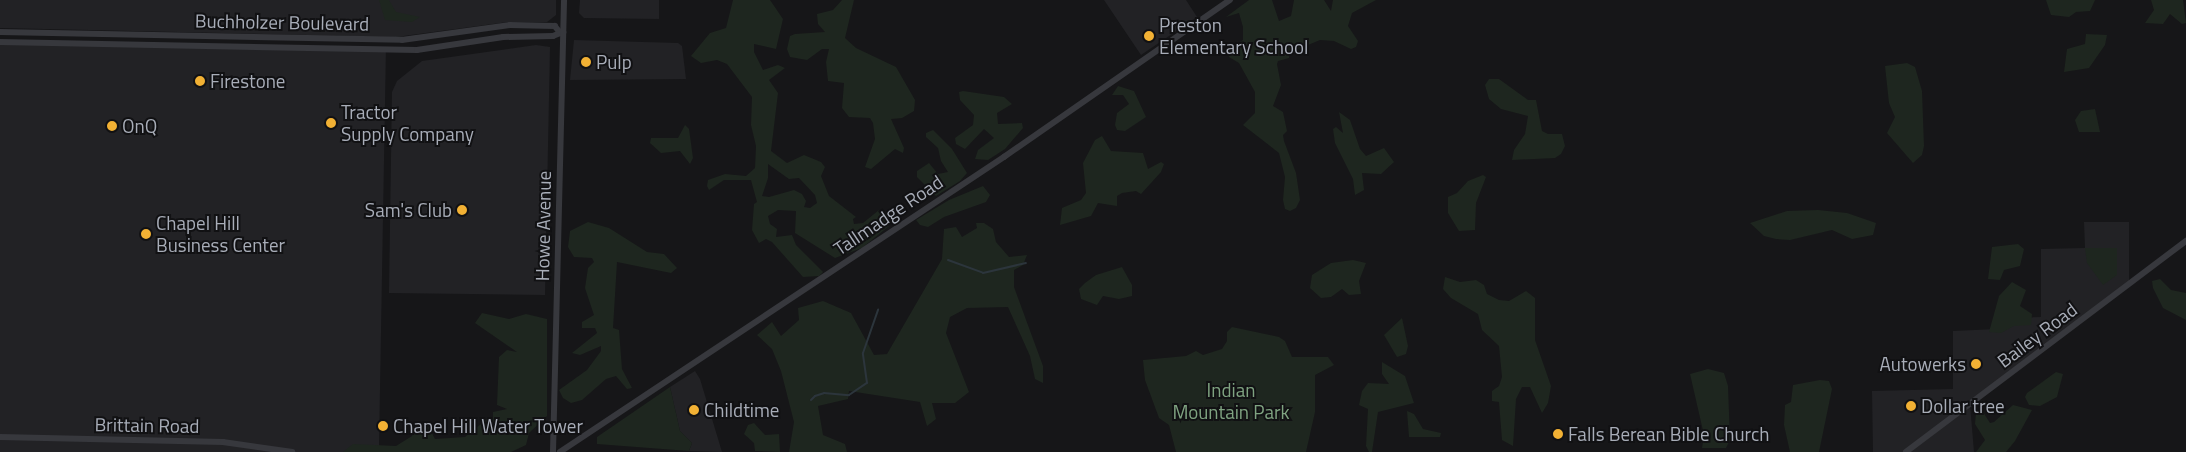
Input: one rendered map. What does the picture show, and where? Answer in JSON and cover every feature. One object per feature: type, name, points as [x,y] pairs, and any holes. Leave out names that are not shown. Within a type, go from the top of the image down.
[{"type":"street","name":"Howe Avenue","points":[[553,452],[561,31],[564,0]]},
{"type":"street","name":"Tallmadge Road","points":[[560,452],[1004,157],[1230,0]]},
{"type":"street","name":"Buchholzer Boulevard","points":[[0,32],[402,40],[510,25],[554,26],[561,31],[553,36],[503,37],[416,50],[0,42]]},
{"type":"street","name":"Bailey Road","points":[[1906,452],[2186,241]]},
{"type":"street","name":"Brittain Road","points":[[0,437],[223,442],[292,452]]},
{"type":"shaded area","points":[[0,0],[556,0],[556,15],[547,22],[508,22],[396,37],[0,28]]},
{"type":"shaded area","points":[[580,0],[659,0],[659,19],[584,18],[579,13]]},
{"type":"shaded area","name":"Preston Elementary School","points":[[1104,0],[1186,0],[1197,17],[1141,55]]},
{"type":"shaded area","points":[[574,40],[678,43],[682,46],[686,79],[570,80]]},
{"type":"shaded area","points":[[0,42],[386,49],[379,452],[0,452]]},
{"type":"shaded area","points":[[536,45],[550,47],[545,295],[389,293],[392,92],[397,81],[422,61]]},
{"type":"shaded area","points":[[2084,222],[2129,222],[2129,285],[1970,404],[1974,452],[1873,452],[1872,391],[1953,389],[1953,331],[1997,329],[1998,318],[2041,317],[2041,249],[2085,248]]},
{"type":"shaded area","points":[[695,371],[700,379],[722,452],[689,451],[692,443],[680,431],[670,387]]},
{"type":"green space","points":[[379,0],[389,0],[396,12],[420,17],[412,22],[385,20]]},
{"type":"green space","points":[[733,0],[770,0],[783,19],[776,49],[754,44],[754,52],[763,70],[778,65],[785,68],[769,80],[778,93],[771,151],[787,163],[804,155],[821,162],[825,167],[821,176],[829,196],[856,217],[853,219],[854,224],[863,223],[879,210],[889,226],[862,248],[835,258],[795,233],[796,211],[778,210],[768,216],[770,224],[777,229],[776,237],[792,235],[796,245],[823,272],[819,276],[803,277],[772,242],[766,239],[759,243],[752,230],[754,204],[757,202],[751,180],[724,180],[709,190],[707,186],[708,180],[725,174],[746,176],[755,168],[756,146],[751,125],[752,97],[727,64],[717,60],[701,63],[691,56],[710,33],[726,28]],"holes":[[[768,164],[789,179],[799,178],[815,195],[817,203],[810,208],[804,207],[806,201],[802,194],[794,190],[769,197],[762,196],[768,178]]]},
{"type":"green space","points":[[842,0],[854,0],[845,38],[856,48],[896,67],[915,100],[914,111],[902,118],[891,119],[904,148],[903,153],[895,149],[871,169],[865,167],[875,139],[873,123],[870,118],[849,117],[842,108],[844,83],[828,81],[826,62],[829,49],[822,49],[807,60],[790,57],[787,49],[790,36],[825,32],[818,24],[817,14],[833,10]]},
{"type":"green space","points":[[1249,0],[1272,0],[1279,21],[1291,16],[1294,0],[1324,0],[1331,11],[1333,0],[1376,0],[1352,13],[1348,26],[1358,41],[1356,47],[1351,49],[1334,41],[1320,40],[1289,53],[1289,58],[1278,61],[1281,85],[1273,106],[1283,112],[1287,131],[1283,135],[1284,141],[1296,173],[1300,200],[1296,208],[1290,211],[1285,209],[1283,200],[1285,177],[1279,153],[1243,125],[1255,113],[1255,92],[1239,63],[1229,57],[1228,49],[1243,40],[1243,27],[1239,13],[1226,17]]},
{"type":"green space","points":[[2046,0],[2095,0],[2090,11],[2076,12],[2069,17],[2051,15]]},
{"type":"green space","points":[[2151,0],[2183,0],[2186,23],[2182,24],[2170,14],[2163,24],[2145,23],[2154,10]]},
{"type":"green space","points":[[2086,34],[2107,35],[2105,45],[2089,68],[2064,72],[2067,49],[2085,44]]},
{"type":"green space","points":[[1907,63],[1915,67],[1922,91],[1924,146],[1922,155],[1913,163],[1887,133],[1895,117],[1889,103],[1885,66]]},
{"type":"green space","points":[[1489,79],[1499,79],[1528,100],[1536,100],[1542,131],[1548,134],[1562,134],[1565,146],[1561,154],[1555,158],[1512,160],[1514,150],[1525,134],[1528,116],[1501,109],[1489,99],[1485,85]]},
{"type":"green space","points":[[1118,86],[1134,91],[1146,117],[1125,131],[1117,130],[1115,125],[1117,113],[1129,104],[1123,95],[1112,95]]},
{"type":"green space","points":[[959,92],[1004,97],[1012,104],[997,113],[998,124],[1022,123],[1023,128],[1005,149],[988,160],[975,159],[978,150],[994,138],[984,129],[965,149],[956,144],[955,138],[973,125],[974,115],[960,100]]},
{"type":"green space","points":[[2095,109],[2100,132],[2079,132],[2075,120],[2081,111]]},
{"type":"green space","points":[[1339,112],[1350,120],[1360,149],[1366,156],[1384,148],[1394,162],[1381,174],[1362,173],[1364,190],[1355,195],[1353,179],[1335,143],[1333,129],[1336,127],[1343,133]]},
{"type":"green space","points":[[685,125],[689,129],[693,158],[690,164],[680,151],[661,153],[650,143],[651,138],[678,138]]},
{"type":"green space","points":[[933,130],[952,149],[967,173],[960,181],[936,196],[917,177],[917,171],[929,163],[938,174],[948,172],[941,161],[938,148],[926,137],[926,133]]},
{"type":"green space","points":[[1102,136],[1111,151],[1143,153],[1148,169],[1161,162],[1164,164],[1161,172],[1141,194],[1136,191],[1122,193],[1117,196],[1117,206],[1098,203],[1091,216],[1060,225],[1062,208],[1081,200],[1086,193],[1083,163],[1095,140]]},
{"type":"green space","points":[[1483,175],[1486,177],[1476,203],[1475,230],[1459,231],[1448,213],[1448,197],[1457,193],[1468,181]]},
{"type":"green space","points":[[983,186],[990,195],[986,202],[944,217],[928,227],[920,225],[916,220],[949,200]]},
{"type":"green space","points":[[1818,210],[1847,213],[1876,223],[1873,235],[1852,239],[1832,230],[1790,240],[1776,239],[1764,236],[1750,223],[1787,211]]},
{"type":"green space","points":[[588,222],[609,228],[647,252],[664,254],[677,268],[671,273],[617,262],[613,328],[619,330],[622,369],[632,388],[627,389],[616,376],[606,379],[582,400],[571,403],[563,398],[559,390],[587,370],[601,351],[601,346],[580,355],[572,353],[597,333],[595,328],[582,328],[582,322],[594,315],[585,288],[588,268],[594,262],[592,258],[574,257],[568,247],[570,231]]},
{"type":"green space","points":[[976,223],[984,223],[993,229],[996,242],[1009,257],[1027,255],[1023,265],[1014,270],[1014,287],[1043,366],[1043,383],[1035,379],[1030,356],[1008,307],[967,308],[950,317],[946,333],[969,392],[955,403],[932,403],[936,419],[927,426],[920,402],[849,391],[848,399],[818,406],[823,435],[845,444],[847,452],[789,452],[794,422],[781,371],[772,349],[757,335],[772,322],[781,336],[799,320],[798,308],[823,301],[851,313],[874,355],[887,354],[942,259],[944,229],[956,227],[962,237],[977,228]]},
{"type":"green space","points":[[2018,244],[2024,249],[2020,266],[2004,270],[2000,280],[1988,279],[1992,247]]},
{"type":"green space","points":[[2085,248],[2117,248],[2117,275],[2103,285],[2087,263]]},
{"type":"green space","points":[[1353,260],[1366,263],[1359,281],[1361,294],[1349,295],[1342,289],[1331,297],[1321,298],[1310,288],[1312,275],[1331,263]]},
{"type":"green space","points":[[1122,267],[1132,285],[1132,296],[1119,299],[1103,296],[1097,305],[1081,299],[1079,289],[1085,283],[1096,275]]},
{"type":"green space","points":[[1445,277],[1460,282],[1476,280],[1484,285],[1487,294],[1499,300],[1509,301],[1526,291],[1535,298],[1535,340],[1551,386],[1548,403],[1542,413],[1530,387],[1522,387],[1516,399],[1513,446],[1502,440],[1499,402],[1492,401],[1492,391],[1499,386],[1502,377],[1499,346],[1482,330],[1478,314],[1451,298],[1443,289]]},
{"type":"green space","points":[[2160,279],[2171,290],[2186,293],[2186,320],[2163,308],[2153,288],[2152,281]]},
{"type":"green space","points":[[2012,282],[2026,290],[2020,306],[2032,314],[2031,325],[2014,326],[2001,333],[1989,332],[1999,296]]},
{"type":"green space","points":[[482,313],[509,319],[526,314],[547,319],[547,416],[529,433],[526,445],[511,452],[343,452],[353,444],[396,446],[412,436],[418,424],[426,422],[435,439],[465,437],[487,419],[493,419],[493,412],[507,409],[497,405],[499,357],[507,350],[517,352],[475,323]]},
{"type":"green space","points":[[1402,318],[1408,346],[1406,354],[1397,357],[1384,335]]},
{"type":"green space","name":"Indian Mountain Park","points":[[1232,327],[1279,337],[1285,341],[1292,357],[1328,357],[1334,365],[1315,375],[1315,412],[1306,452],[1176,452],[1169,425],[1159,418],[1145,380],[1143,360],[1186,356],[1196,351],[1203,355],[1222,349],[1227,341],[1227,332]]},
{"type":"green space","points":[[1382,362],[1405,376],[1414,403],[1378,412],[1372,452],[1369,452],[1366,446],[1368,409],[1359,405],[1362,391],[1368,383],[1389,384],[1382,374]]},
{"type":"green space","points":[[1708,369],[1724,373],[1728,386],[1730,440],[1726,448],[1702,448],[1704,435],[1690,374]]},
{"type":"green space","points":[[2056,372],[2063,374],[2057,397],[2040,406],[2029,405],[2025,397],[2027,393]]},
{"type":"green space","points":[[1820,380],[1829,381],[1832,389],[1819,452],[1790,452],[1784,425],[1785,405],[1791,402],[1793,385]]},
{"type":"green space","points":[[670,387],[680,431],[692,443],[689,451],[597,444],[597,437]]},
{"type":"green space","points":[[2013,405],[2032,410],[2015,441],[2006,452],[1976,452],[1985,440],[1975,424],[1976,413],[1983,412],[1990,423],[1994,422]]},
{"type":"green space","points":[[1407,411],[1414,414],[1423,429],[1441,433],[1440,437],[1409,437]]},
{"type":"green space","points":[[754,423],[765,435],[779,434],[780,452],[755,451],[754,443],[744,434],[748,425]]},
{"type":"waterway","points":[[948,260],[983,273],[1026,263]]},
{"type":"waterway","points":[[811,400],[815,396],[824,393],[849,395],[867,383],[863,353],[878,310]]},
{"type":"place","name":"Preston Elementary School","points":[[1149,36]]},
{"type":"place","name":"Pulp","points":[[586,62]]},
{"type":"place","name":"Firestone","points":[[200,81]]},
{"type":"place","name":"Tractor Supply Company","points":[[331,123]]},
{"type":"place","name":"OnQ","points":[[112,126]]},
{"type":"place","name":"Sam's Club","points":[[462,210]]},
{"type":"place","name":"Chapel Hill Business Center","points":[[146,234]]},
{"type":"place","name":"Autowerks","points":[[1976,364]]},
{"type":"place","name":"Dollar tree","points":[[1911,406]]},
{"type":"place","name":"Childtime","points":[[694,410]]},
{"type":"place","name":"Chapel Hill Water Tower","points":[[383,426]]},
{"type":"place","name":"Falls Berean Bible Church","points":[[1558,434]]}]
